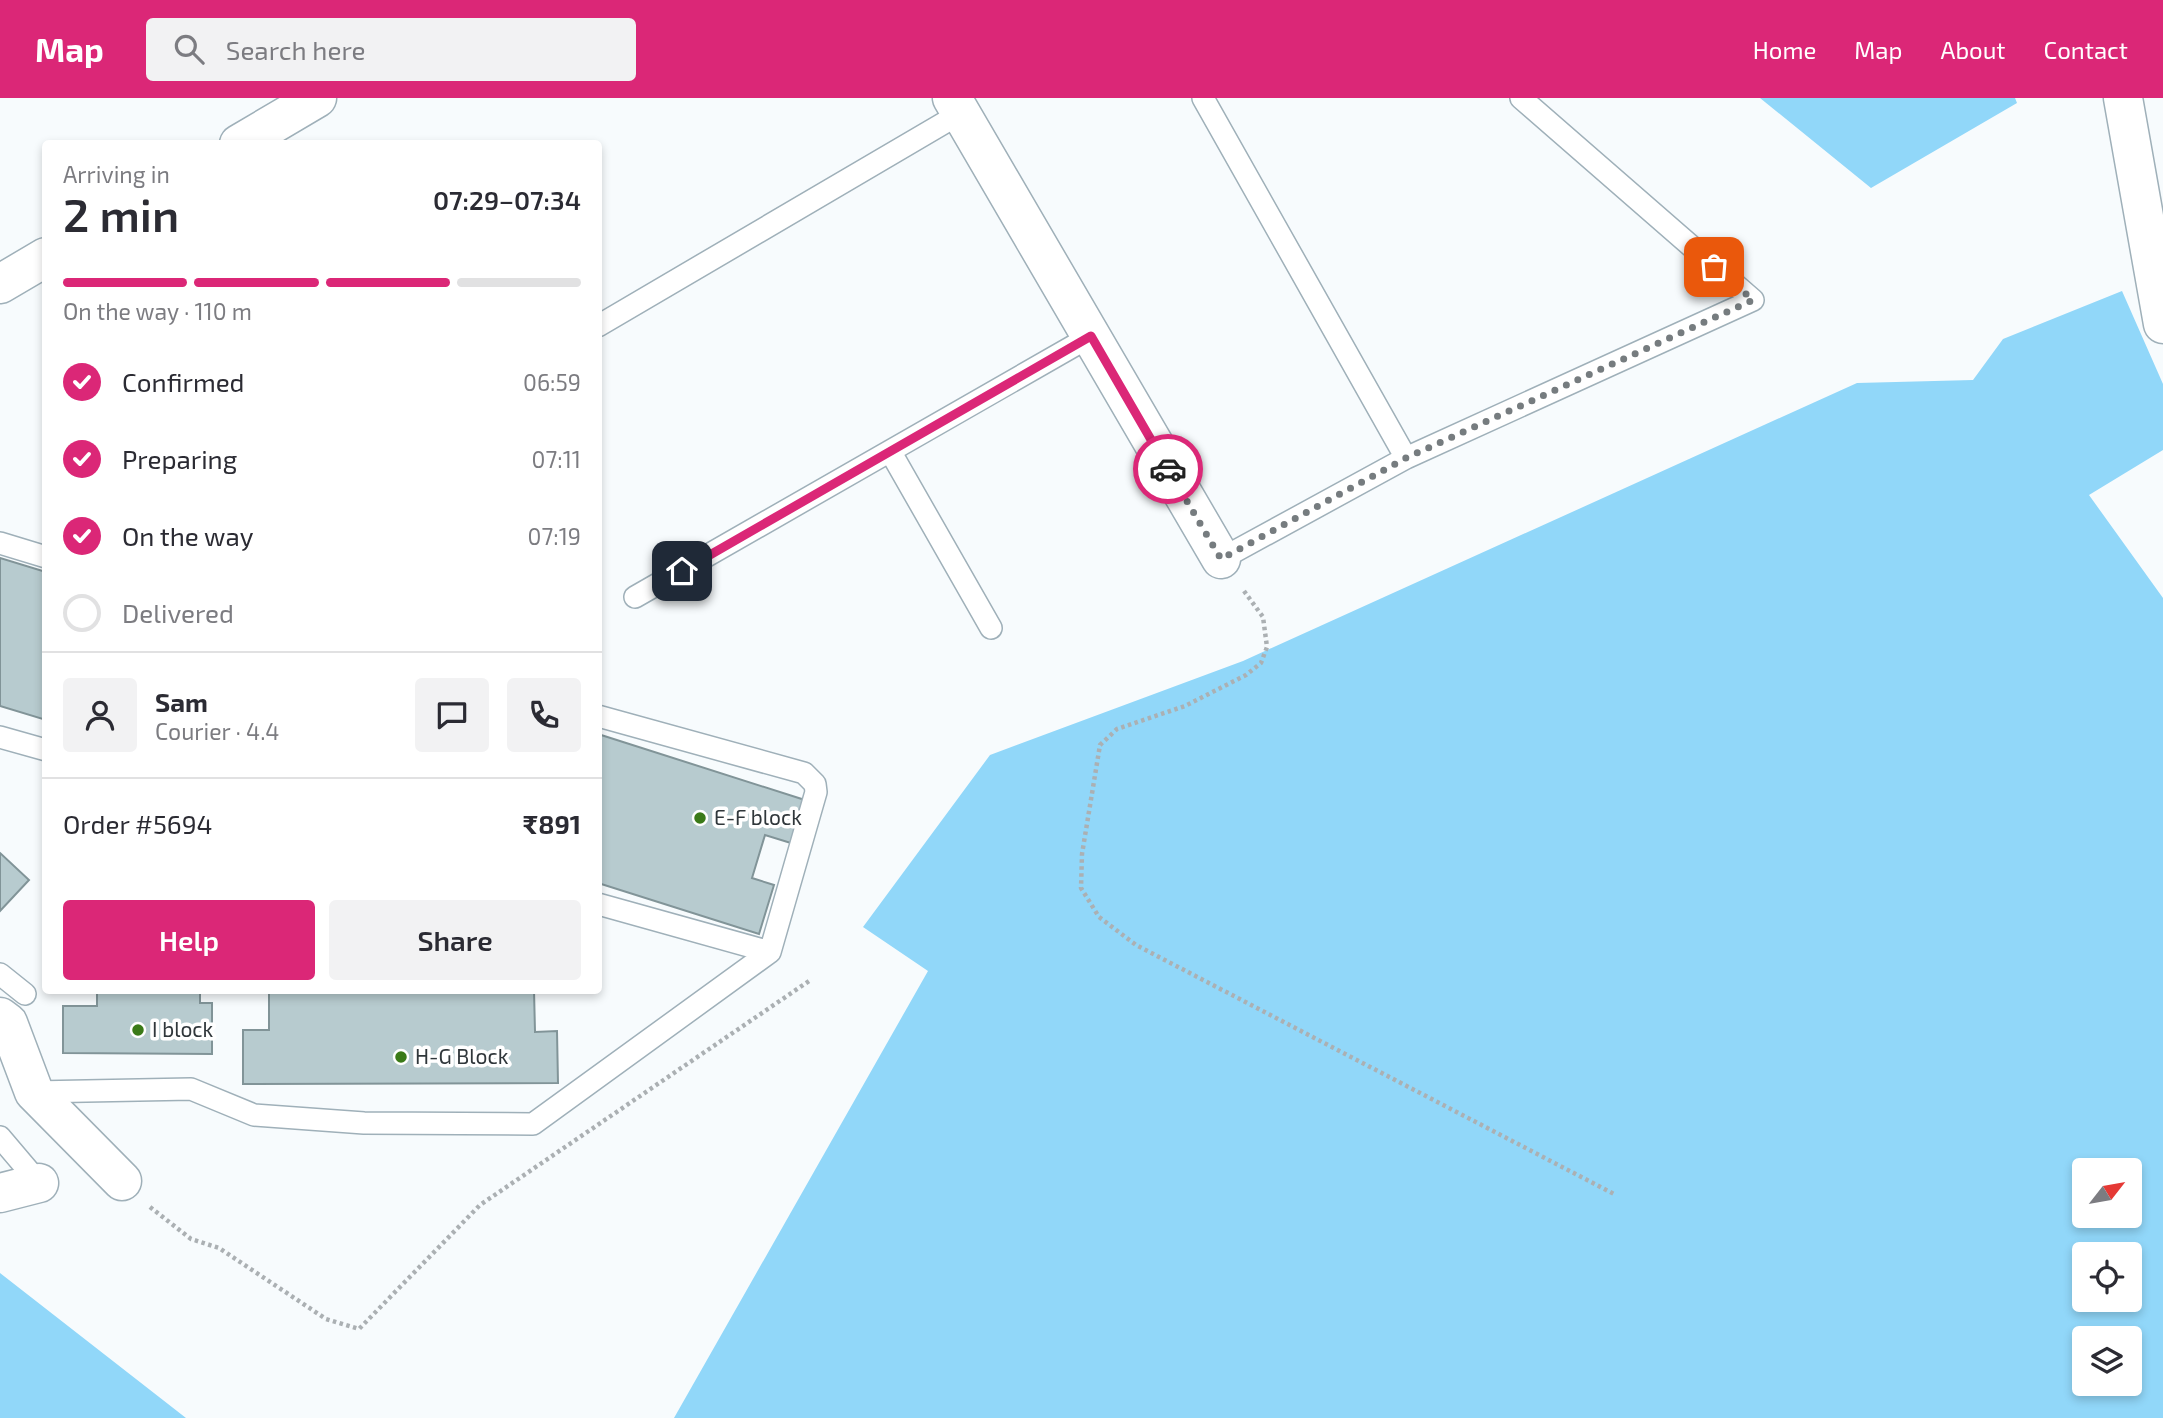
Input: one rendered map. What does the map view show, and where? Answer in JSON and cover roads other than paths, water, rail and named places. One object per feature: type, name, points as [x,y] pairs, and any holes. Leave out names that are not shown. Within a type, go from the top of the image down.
[{"type":"street","points":[[246,140],[317,98]]},
{"type":"street","points":[[2123,98],[2163,324]]},
{"type":"street","points":[[957,105],[1221,559]]},
{"type":"street","points":[[0,284],[42,259]]},
{"type":"street","points":[[12,1005],[8,1023],[34,1092],[122,1181]]},
{"type":"street","points":[[0,1193],[39,1183]]},
{"type":"lane","points":[[1203,98],[1406,458]]},
{"type":"lane","points":[[1221,559],[1406,458],[1753,300],[1521,98]]},
{"type":"lane","points":[[602,324],[957,105]]},
{"type":"lane","points":[[635,597],[1091,336]]},
{"type":"lane","points":[[890,451],[991,628]]},
{"type":"lane","points":[[0,543],[42,556]]},
{"type":"lane","points":[[34,1092],[191,1088],[254,1115],[364,1123],[533,1124],[770,952],[816,792],[815,784],[804,773],[602,717]]},
{"type":"lane","points":[[0,737],[42,749]]},
{"type":"lane","points":[[602,905],[770,952]]},
{"type":"lane","points":[[0,974],[12,1005]]},
{"type":"lane","points":[[0,1137],[39,1183]]},
{"type":"place","name":"E-F block","points":[[700,818]]},
{"type":"place","name":"I block","points":[[138,1030]]},
{"type":"place","name":"H-G Block","points":[[401,1057]]}]
